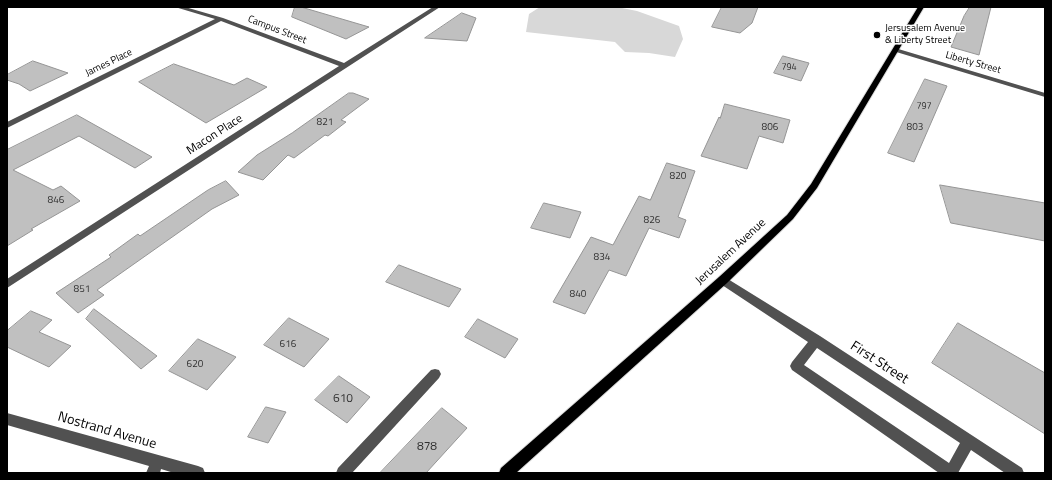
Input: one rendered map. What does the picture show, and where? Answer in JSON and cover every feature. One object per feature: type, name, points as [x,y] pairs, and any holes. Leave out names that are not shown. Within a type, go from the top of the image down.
[{"type":"main road","name":"Jerusalem Avenue","points":[[506,473],[724,280],[790,217],[814,186],[921,7]]},
{"type":"street","name":"Campus Street","points":[[178,7],[221,19],[345,66]]},
{"type":"street","name":"Macon Place","points":[[7,284],[436,7]]},
{"type":"street","name":"James Place","points":[[7,125],[221,19]]},
{"type":"street","name":"Liberty Street","points":[[895,50],[1045,95]]},
{"type":"street","points":[[7,117],[16,121]]},
{"type":"street","name":"First Street","points":[[724,280],[1017,473]]},
{"type":"street","points":[[816,340],[796,366],[951,473],[969,440]]},
{"type":"street","points":[[343,473],[435,374]]},
{"type":"street","name":"Nostrand Avenue","points":[[7,420],[155,467],[198,473]]},
{"type":"shaded area","points":[[540,7],[617,7],[637,11],[679,26],[683,39],[675,57],[649,53],[625,52],[615,42],[526,32],[529,14]]},
{"type":"building","points":[[295,7],[301,7],[369,27],[346,39],[292,17]]},
{"type":"building","points":[[722,7],[758,7],[752,23],[740,33],[712,27]]},
{"type":"building","points":[[970,7],[991,7],[979,55],[951,47],[964,16]]},
{"type":"building","points":[[462,13],[476,18],[467,41],[425,38]]},
{"type":"building","points":[[783,56],[809,63],[801,81],[774,73]]},
{"type":"building","points":[[33,61],[68,73],[30,91],[19,84],[7,80],[7,75]]},
{"type":"building","points":[[174,64],[234,85],[247,78],[267,87],[206,123],[139,82]]},
{"type":"building","points":[[925,79],[947,86],[914,162],[888,153]]},
{"type":"building","points":[[349,93],[369,99],[341,120],[346,122],[328,136],[325,135],[294,158],[288,155],[263,180],[238,172],[257,155],[292,133]]},
{"type":"building","points":[[725,104],[790,120],[783,143],[759,136],[747,169],[701,156],[719,117],[720,118]]},
{"type":"building","points":[[77,115],[152,157],[135,168],[79,136],[13,170],[53,190],[61,186],[80,201],[31,229],[33,230],[7,246],[7,150]]},
{"type":"building","points":[[667,163],[695,171],[678,217],[686,220],[679,238],[649,228],[626,276],[609,270],[585,314],[553,302],[591,237],[613,245],[639,196],[650,200]]},
{"type":"building","points":[[226,181],[239,195],[212,209],[97,290],[104,295],[78,313],[56,293],[111,257],[109,255],[138,234],[140,236],[208,190]]},
{"type":"building","points":[[940,185],[1045,203],[1045,241],[951,223]]},
{"type":"building","points":[[544,203],[581,212],[570,238],[531,228]]},
{"type":"building","points":[[399,265],[461,289],[449,307],[386,282]]},
{"type":"building","points":[[94,309],[157,356],[141,369],[86,319]]},
{"type":"building","points":[[31,311],[52,320],[39,332],[71,346],[49,367],[7,347],[7,331]]},
{"type":"building","points":[[289,318],[329,339],[304,367],[264,345]]},
{"type":"building","points":[[478,319],[518,339],[505,358],[465,337]]},
{"type":"building","points":[[958,323],[1045,373],[1045,434],[932,363]]},
{"type":"building","points":[[198,339],[236,357],[207,390],[169,371]]},
{"type":"building","points":[[339,376],[370,397],[347,423],[315,400]]},
{"type":"building","points":[[266,407],[286,412],[268,443],[248,437]]},
{"type":"building","points":[[442,408],[467,428],[426,473],[380,473]]},
{"type":"place","name":"Jersusalem Avenue & Liberty Street","points":[[877,35]]}]
